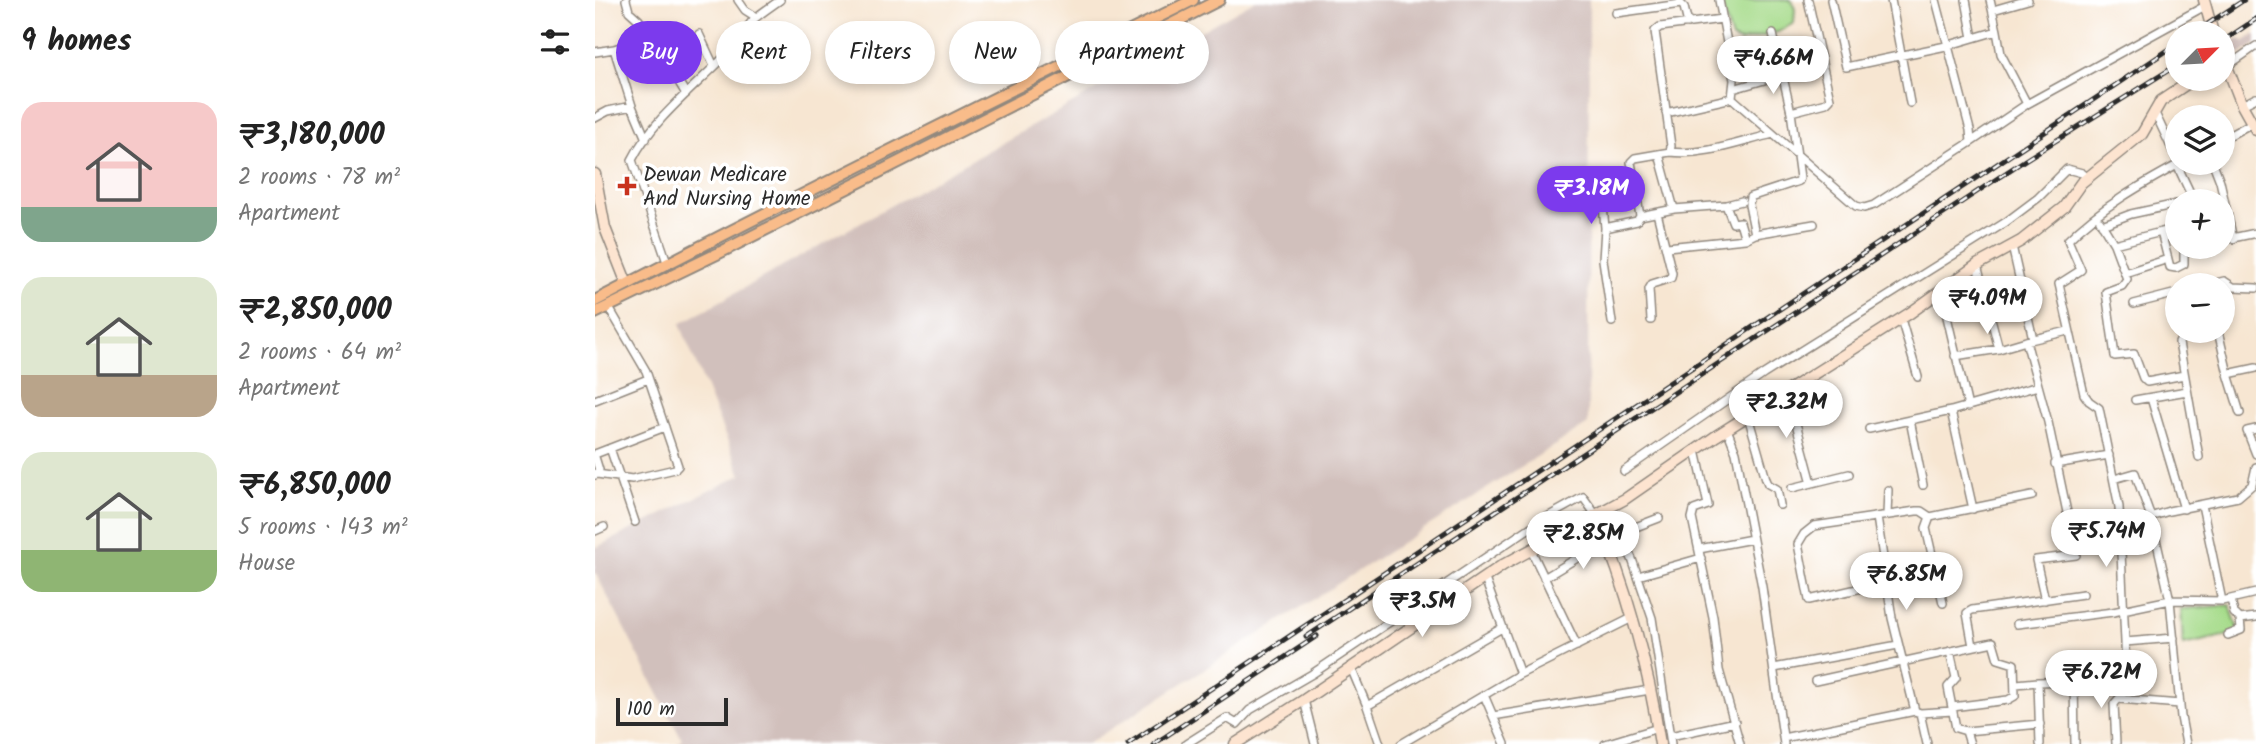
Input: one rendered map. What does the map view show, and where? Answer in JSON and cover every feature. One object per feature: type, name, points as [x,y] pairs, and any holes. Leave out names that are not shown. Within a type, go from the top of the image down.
[{"type":"main road","points":[[595,301],[826,182],[1193,0]]},
{"type":"main road","points":[[595,313],[1219,0]]},
{"type":"street","points":[[626,0],[629,11],[639,21]]},
{"type":"street","points":[[738,0],[745,10],[756,17]]},
{"type":"street","points":[[668,265],[632,160],[646,139],[686,94],[732,49],[756,17],[780,0]]},
{"type":"street","points":[[1719,0],[1734,80],[1732,98]]},
{"type":"street","points":[[1791,112],[1826,103],[1830,99],[1808,0]]},
{"type":"street","points":[[1831,0],[1846,67],[1946,46],[1997,31]]},
{"type":"street","points":[[1891,0],[1910,103]]},
{"type":"street","points":[[1936,0],[1971,142]]},
{"type":"street","points":[[1966,0],[1973,37]]},
{"type":"street","points":[[1990,0],[2001,54],[2027,104]]},
{"type":"street","points":[[1993,10],[2028,0]]},
{"type":"street","points":[[1732,98],[1856,206],[1864,208],[1874,205],[2027,104],[2205,3],[2210,21]]},
{"type":"street","points":[[1616,13],[1681,4],[1688,24]]},
{"type":"street","points":[[1670,152],[1654,32],[1660,27],[1722,19]]},
{"type":"street","points":[[1755,234],[1748,200],[1754,194],[1799,181],[1791,112],[1773,34]]},
{"type":"street","points":[[702,40],[714,66]]},
{"type":"street","points":[[2235,54],[2256,46]]},
{"type":"street","points":[[595,52],[614,49],[632,106],[646,139]]},
{"type":"street","points":[[1733,89],[1782,75]]},
{"type":"street","points":[[680,84],[686,94]]},
{"type":"street","points":[[2235,88],[2254,126],[2235,134]]},
{"type":"street","points":[[1235,744],[1503,565],[1609,508],[1787,390],[1901,319],[1977,265],[2012,246],[2064,207],[2072,194],[2088,178],[2142,134],[2161,101],[2176,91]]},
{"type":"street","points":[[1666,113],[1732,98]]},
{"type":"street","points":[[2242,105],[2256,98]]},
{"type":"street","points":[[595,118],[608,111],[632,106]]},
{"type":"street","points":[[2154,111],[2165,134]]},
{"type":"street","points":[[1640,216],[1631,162],[1635,158],[1670,152],[1704,151],[1773,134]]},
{"type":"street","points":[[1659,154],[1674,209]]},
{"type":"street","points":[[1624,471],[1764,374],[2006,222],[2038,198],[2067,169],[2082,173],[2088,178]]},
{"type":"street","points":[[2116,744],[2114,704],[2125,689],[2126,679],[2121,526],[2099,408],[2088,401],[2084,394],[2059,284],[2081,270],[2068,240],[2097,215],[2165,172]]},
{"type":"street","points":[[595,174],[599,218],[627,284]]},
{"type":"street","points":[[1612,322],[1603,261],[1605,228],[1601,183],[1602,179],[1633,174]]},
{"type":"street","points":[[1605,228],[1637,220],[1640,216],[1674,209],[1726,205],[1742,201]]},
{"type":"street","points":[[1726,205],[1734,223],[1740,222],[1745,239]]},
{"type":"street","points":[[2102,225],[2131,214],[2165,207]]},
{"type":"street","points":[[1651,320],[1652,284],[1671,278],[1672,273],[1657,213]]},
{"type":"street","points":[[2097,215],[2114,244],[2127,279],[2122,286],[2106,292],[2115,356],[2134,354],[2147,382],[2184,375]]},
{"type":"street","points":[[1667,247],[1745,239],[1755,234],[1814,225]]},
{"type":"street","points":[[2114,244],[2165,231]]},
{"type":"street","points":[[2161,232],[2165,247]]},
{"type":"street","points":[[2235,238],[2256,233]]},
{"type":"street","points":[[2012,246],[2038,386],[2076,555],[2036,560],[2045,600]]},
{"type":"street","points":[[2125,273],[2168,259],[2170,267],[2181,266],[2185,259]]},
{"type":"street","points":[[1977,265],[1999,349]]},
{"type":"street","points":[[2235,287],[2256,288]]},
{"type":"street","points":[[1941,291],[1968,407]]},
{"type":"street","points":[[2134,304],[2165,297]]},
{"type":"street","points":[[608,306],[649,379],[665,427],[678,466],[632,479],[596,474],[599,470],[595,456],[665,427]]},
{"type":"street","points":[[1901,319],[1918,377]]},
{"type":"street","points":[[1955,356],[1999,349],[2068,331]]},
{"type":"street","points":[[2179,343],[2199,457]]},
{"type":"street","points":[[2221,343],[2241,413]]},
{"type":"street","points":[[2228,374],[2256,368]]},
{"type":"street","points":[[595,400],[649,379]]},
{"type":"street","points":[[1869,429],[1968,407],[2038,386]]},
{"type":"street","points":[[1787,390],[1812,483]]},
{"type":"street","points":[[2135,400],[2187,391]]},
{"type":"street","points":[[2151,398],[2184,509]]},
{"type":"street","points":[[1951,411],[1973,509]]},
{"type":"street","points":[[1748,416],[1766,479],[1768,484],[1777,489],[1780,505]]},
{"type":"street","points":[[1910,420],[1923,485]]},
{"type":"street","points":[[1727,429],[1736,452],[1752,539],[1784,741],[1917,712],[2013,699],[2016,684],[2014,664],[1999,659],[1993,642],[1815,681]]},
{"type":"street","points":[[2256,429],[2247,431],[2256,454]]},
{"type":"street","points":[[610,448],[635,523]]},
{"type":"street","points":[[1696,450],[1708,505],[1692,513],[1713,617],[1719,670],[1740,744]]},
{"type":"street","points":[[2055,464],[2109,455]]},
{"type":"street","points":[[2121,526],[2238,497],[2254,486],[2256,470]]},
{"type":"street","points":[[2114,479],[2135,473],[2151,517],[2170,600],[2186,744]]},
{"type":"street","points":[[1791,488],[1849,474]]},
{"type":"street","points":[[1887,515],[1888,490]]},
{"type":"street","points":[[1888,582],[1809,600],[1798,544],[1804,534],[1814,526],[1921,511],[1930,517],[2032,496]]},
{"type":"street","points":[[1186,744],[1227,718],[1237,724],[1250,710],[1312,674],[1541,521],[1583,497],[1596,515],[1623,580],[1650,690],[1660,744]]},
{"type":"street","points":[[2202,505],[2222,601]]},
{"type":"street","points":[[1609,508],[1638,576],[1652,618],[1671,740],[1735,722]]},
{"type":"street","points":[[1877,517],[1898,645],[1927,744]]},
{"type":"street","points":[[1930,517],[1927,528],[1943,603]]},
{"type":"street","points":[[1620,533],[1659,518]]},
{"type":"street","points":[[595,531],[604,527]]},
{"type":"street","points":[[1699,549],[1752,539]]},
{"type":"street","points":[[1544,578],[1607,540]]},
{"type":"street","points":[[1531,550],[1577,646]]},
{"type":"street","points":[[1638,576],[1701,558]]},
{"type":"street","points":[[1485,579],[1520,674]]},
{"type":"street","points":[[2017,624],[2122,610],[2170,600],[2222,601],[2256,593]]},
{"type":"street","points":[[1973,646],[1967,613],[2083,594]]},
{"type":"street","points":[[2228,635],[2241,630],[2240,619],[2234,613],[2231,599]]},
{"type":"street","points":[[2240,619],[2256,617]]},
{"type":"street","points":[[1401,744],[1520,674],[1632,618]]},
{"type":"street","points":[[1367,706],[1502,628]]},
{"type":"street","points":[[2125,642],[2174,638]]},
{"type":"street","points":[[1774,668],[1898,645]]},
{"type":"street","points":[[1950,651],[1956,674],[1955,680],[1948,687],[1956,728],[1966,731],[2040,724]]},
{"type":"street","points":[[1351,668],[1380,744]]},
{"type":"street","points":[[2016,684],[2126,679]]},
{"type":"street","points":[[2074,681],[2075,744]]},
{"type":"street","points":[[2038,682],[2041,744]]},
{"type":"street","points":[[1493,716],[1650,690]]},
{"type":"street","points":[[1484,695],[1505,744]]},
{"type":"street","points":[[2119,699],[2180,704]]},
{"type":"street","points":[[1304,700],[1315,744]]},
{"type":"street","points":[[1605,744],[1658,728]]},
{"type":"street","points":[[1966,731],[1970,744]]},
{"type":"shaded area","points":[[1256,0],[1589,0],[1588,424],[1087,744],[677,744],[682,740],[595,572],[595,548],[741,475],[680,324],[1107,84],[1209,84],[1209,26]]},
{"type":"shaded area","points":[[2256,33],[2256,44],[2235,58],[2235,41],[2245,41]]},
{"type":"green space","points":[[1720,0],[1791,0],[1795,9],[1794,23],[1778,32],[1740,42],[1732,39]]},
{"type":"green space","points":[[2230,605],[2237,626],[2243,632],[2183,645],[2181,609]]},
{"type":"railway","points":[[2212,21],[2244,0]]},
{"type":"railway","points":[[2235,33],[2256,19]]},
{"type":"railway","points":[[1128,744],[2165,52]]},
{"type":"railway","points":[[1306,637],[2025,160],[2165,72]]},
{"type":"railway","points":[[1154,744],[1317,636]]},
{"type":"place","name":"Dewan Medicare And Nursing Home","points":[[627,186]]}]
